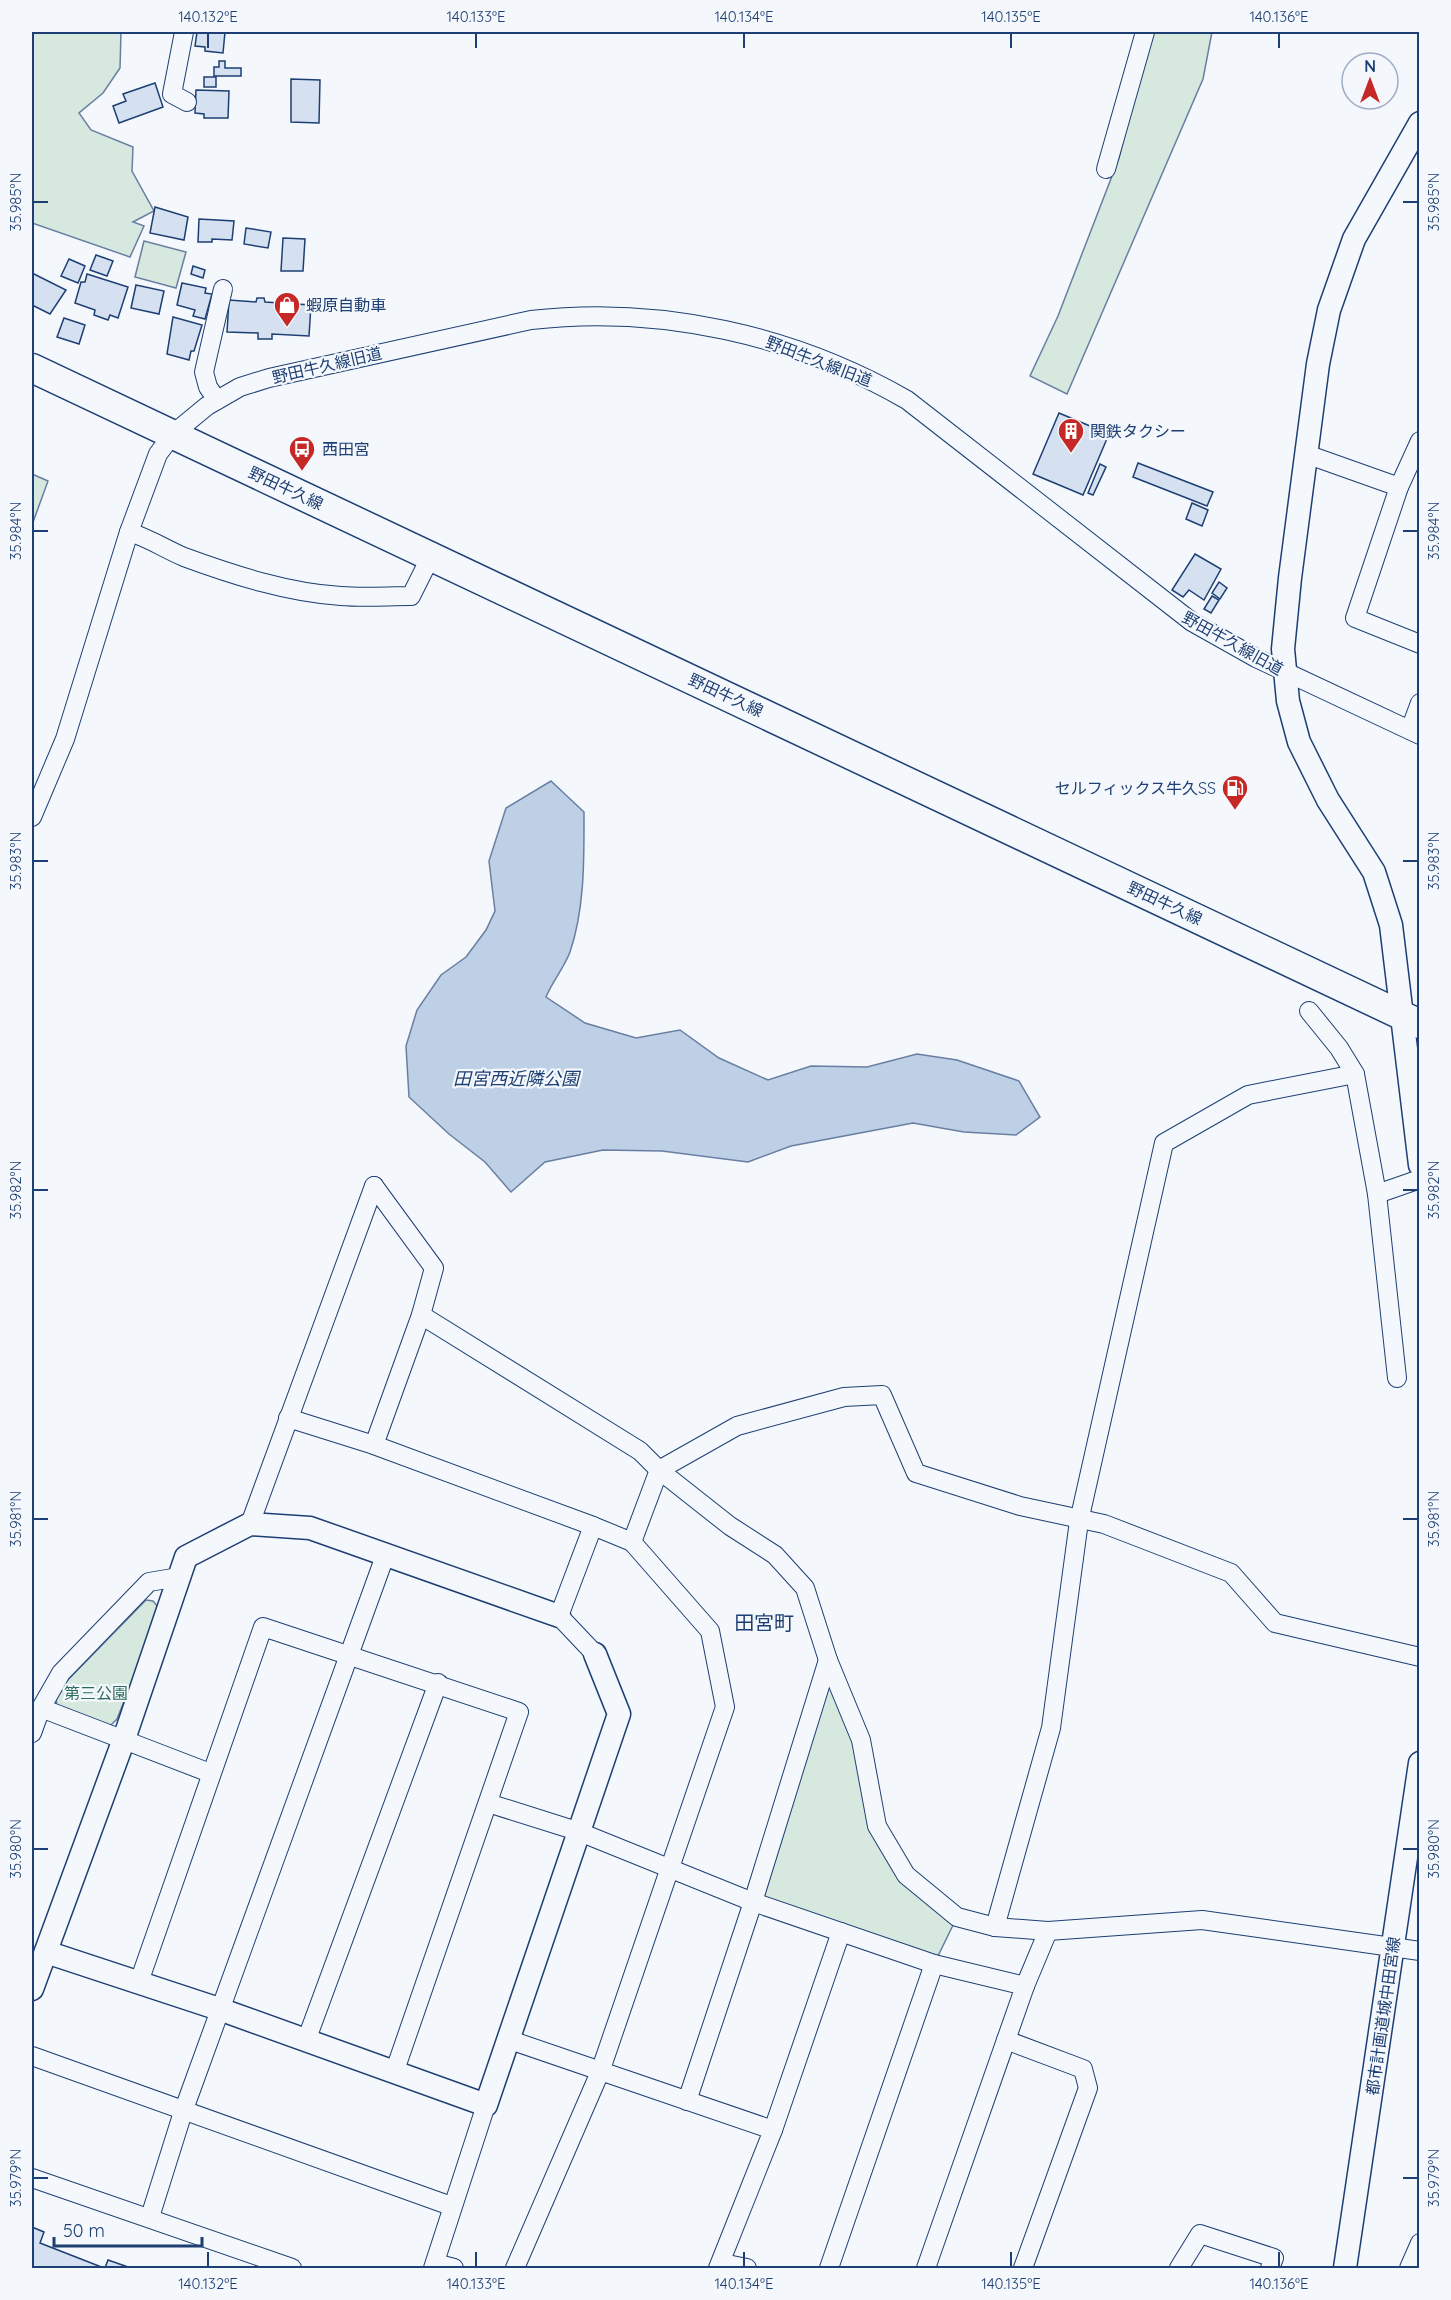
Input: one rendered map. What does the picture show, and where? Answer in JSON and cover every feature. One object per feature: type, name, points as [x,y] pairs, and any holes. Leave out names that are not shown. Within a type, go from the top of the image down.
[{"type":"main road","name":"野田牛久線","points":[[32,368],[431,556],[551,623],[1411,1020]]},
{"type":"street","points":[[184,32],[172,94],[187,102]]},
{"type":"street","points":[[1106,169],[1145,32]]},
{"type":"street","points":[[1419,123],[1376,198],[1339,276],[1318,364],[1289,588],[1283,671],[1292,721],[1306,760],[1328,800],[1369,864],[1382,894],[1391,925],[1411,1020],[1419,1165]]},
{"type":"street","points":[[217,400],[208,387],[204,372],[223,289]]},
{"type":"street","name":"野田牛久線旧道","points":[[172,434],[217,400],[240,387],[269,378],[531,320],[569,316],[646,317],[779,343],[844,368],[906,400],[1192,622],[1283,671],[1415,733]]},
{"type":"street","points":[[32,817],[65,739],[129,532],[158,454],[172,434]]},
{"type":"street","points":[[1419,441],[1399,487],[1355,618],[1419,644]]},
{"type":"street","points":[[1306,454],[1399,487]]},
{"type":"street","points":[[129,532],[153,540],[182,556],[235,573],[301,591],[341,596],[411,596],[431,556]]},
{"type":"street","points":[[1415,733],[1419,703]]},
{"type":"street","points":[[1309,1011],[1339,1048],[1355,1074],[1377,1194],[1397,1378]]},
{"type":"street","points":[[995,1927],[1051,1728],[1079,1521],[1164,1143],[1248,1095],[1355,1074]]},
{"type":"street","points":[[1377,1194],[1419,1179]]},
{"type":"street","points":[[250,1524],[374,1186],[434,1268],[421,1315],[374,1445]]},
{"type":"street","points":[[421,1315],[640,1451],[659,1470],[730,1526],[775,1555],[805,1588],[828,1660],[861,1740],[877,1826],[906,1875],[957,1917],[995,1927],[1048,1930],[1202,1920],[1419,1951]]},
{"type":"street","points":[[632,1542],[659,1470],[737,1426],[844,1397],[882,1395],[916,1473],[1020,1506],[1079,1521],[1104,1524],[1231,1573],[1275,1623],[1419,1657]]},
{"type":"street","points":[[288,1418],[374,1445],[632,1542],[710,1631],[725,1707],[600,2073],[514,2268]]},
{"type":"street","points":[[32,1989],[124,1739],[186,1557],[250,1524],[310,1528],[559,1616],[596,1654],[618,1714],[577,1831],[510,2040],[451,2206],[434,2265],[454,2268]]},
{"type":"street","points":[[559,1616],[593,1526]]},
{"type":"street","points":[[150,2217],[183,2112],[222,2010],[385,1556]]},
{"type":"street","points":[[32,1733],[41,1708],[61,1673],[149,1582],[179,1577]]},
{"type":"street","points":[[139,1982],[210,1773],[263,1627],[438,1683],[519,1712],[394,2073]]},
{"type":"street","points":[[687,2101],[753,1902],[828,1660]]},
{"type":"street","points":[[306,2041],[438,1683]]},
{"type":"street","points":[[41,1708],[210,1773]]},
{"type":"street","name":"都市計画道城中田宮線","points":[[1345,2268],[1419,1763]]},
{"type":"street","points":[[488,1803],[577,1831],[672,1867],[753,1902],[934,1964],[1025,1986]]},
{"type":"street","points":[[926,2268],[1025,1986],[1048,1930]]},
{"type":"street","points":[[747,2268],[720,2266],[774,2130],[842,1932]]},
{"type":"street","points":[[46,1952],[222,2010],[486,2105]]},
{"type":"street","points":[[828,2268],[934,1964]]},
{"type":"street","points":[[510,2040],[600,2073],[774,2130]]},
{"type":"street","points":[[1006,2040],[1083,2068],[1088,2088],[1023,2268]]},
{"type":"street","points":[[32,2056],[183,2112],[451,2206]]},
{"type":"street","points":[[32,2178],[292,2268]]},
{"type":"street","points":[[1179,2268],[1200,2234],[1274,2258],[1270,2268]]},
{"type":"street","points":[[1409,2268],[1419,2243]]},
{"type":"green space","points":[[32,32],[121,32],[120,68],[103,93],[79,113],[91,130],[133,147],[132,171],[154,211],[133,222],[144,226],[130,257],[32,223]]},
{"type":"green space","points":[[1151,32],[1212,32],[1203,79],[1067,394],[1030,376],[1058,316],[1119,158]]},
{"type":"green space","points":[[144,241],[186,252],[176,288],[135,277]]},
{"type":"green space","points":[[32,474],[48,481],[32,525]]},
{"type":"green space","name":"第三公園","points":[[146,1600],[153,1601],[158,1607],[157,1618],[117,1719],[107,1729],[57,1710],[56,1696],[60,1688]]},
{"type":"green space","points":[[828,1660],[861,1740],[877,1826],[906,1875],[957,1917],[934,1964],[753,1902]]},
{"type":"water","name":"田宮西近隣公園","points":[[551,781],[584,812],[584,865],[575,935],[570,952],[546,997],[585,1023],[636,1038],[680,1030],[719,1058],[768,1080],[811,1066],[867,1067],[917,1054],[957,1060],[1019,1081],[1040,1117],[1016,1135],[964,1132],[913,1123],[791,1146],[748,1162],[662,1151],[603,1150],[545,1162],[511,1192],[485,1162],[449,1134],[409,1097],[406,1046],[417,1010],[441,975],[466,957],[486,930],[495,911],[489,861],[506,808]]},
{"type":"building","points":[[197,32],[225,32],[223,53],[205,51],[205,47],[195,46]]},
{"type":"building","points":[[219,61],[225,61],[225,68],[241,68],[241,76],[214,76],[214,67],[219,67]]},
{"type":"building","points":[[204,77],[216,77],[216,87],[204,87]]},
{"type":"building","points":[[291,79],[320,80],[319,123],[291,122]]},
{"type":"building","points":[[155,83],[163,107],[119,123],[113,106],[126,101],[123,94]]},
{"type":"building","points":[[196,90],[229,91],[228,118],[204,118],[204,114],[195,113]]},
{"type":"building","points":[[155,207],[188,217],[184,240],[150,233]]},
{"type":"building","points":[[199,219],[234,221],[232,240],[212,239],[212,242],[198,242]]},
{"type":"building","points":[[246,228],[271,232],[268,248],[244,244]]},
{"type":"building","points":[[283,238],[305,239],[303,271],[281,271]]},
{"type":"building","points":[[96,255],[113,261],[107,276],[90,270]]},
{"type":"building","points":[[69,259],[85,266],[78,283],[61,276]]},
{"type":"building","points":[[193,266],[205,270],[203,278],[191,274]]},
{"type":"building","points":[[32,273],[66,290],[50,314],[32,305]]},
{"type":"building","points":[[87,274],[128,287],[118,318],[110,315],[108,320],[94,315],[95,310],[75,303],[81,282],[85,282]]},
{"type":"building","points":[[182,283],[206,288],[205,293],[212,294],[205,319],[193,316],[195,310],[177,305]]},
{"type":"building","points":[[136,285],[164,291],[159,314],[131,308]]},
{"type":"building","points":[[257,298],[264,298],[265,302],[311,305],[309,336],[272,334],[272,339],[258,339],[258,333],[227,332],[229,300],[256,302]]},
{"type":"building","points":[[173,317],[202,325],[189,360],[167,354]]},
{"type":"building","points":[[64,318],[85,325],[79,344],[57,337]]},
{"type":"building","name":"関鉄タクシー","points":[[1059,413],[1109,434],[1083,495],[1033,474]]},
{"type":"building","points":[[1138,463],[1213,492],[1207,506],[1133,477]]},
{"type":"building","points":[[1100,464],[1106,467],[1093,495],[1088,493]]},
{"type":"building","points":[[1192,503],[1208,510],[1202,526],[1186,519]]},
{"type":"building","points":[[1195,554],[1221,569],[1204,600],[1189,590],[1183,597],[1172,590]]},
{"type":"building","points":[[1219,582],[1227,588],[1220,599],[1212,593]]},
{"type":"building","points":[[1212,596],[1219,600],[1211,613],[1204,609]]},
{"type":"building","points":[[32,2227],[44,2232],[40,2243],[104,2268],[32,2268]]},
{"type":"building","points":[[108,2260],[131,2268],[105,2268]]},
{"type":"place","name":"蝦原自動車","points":[[287,328]]},
{"type":"place","name":"関鉄タクシー","points":[[1071,454]]},
{"type":"place","name":"西田宮","points":[[302,472]]},
{"type":"place","name":"セルフィックス牛久SS","points":[[1235,811]]},
{"type":"district","name":"田宮町","points":[[764,1623]]}]
